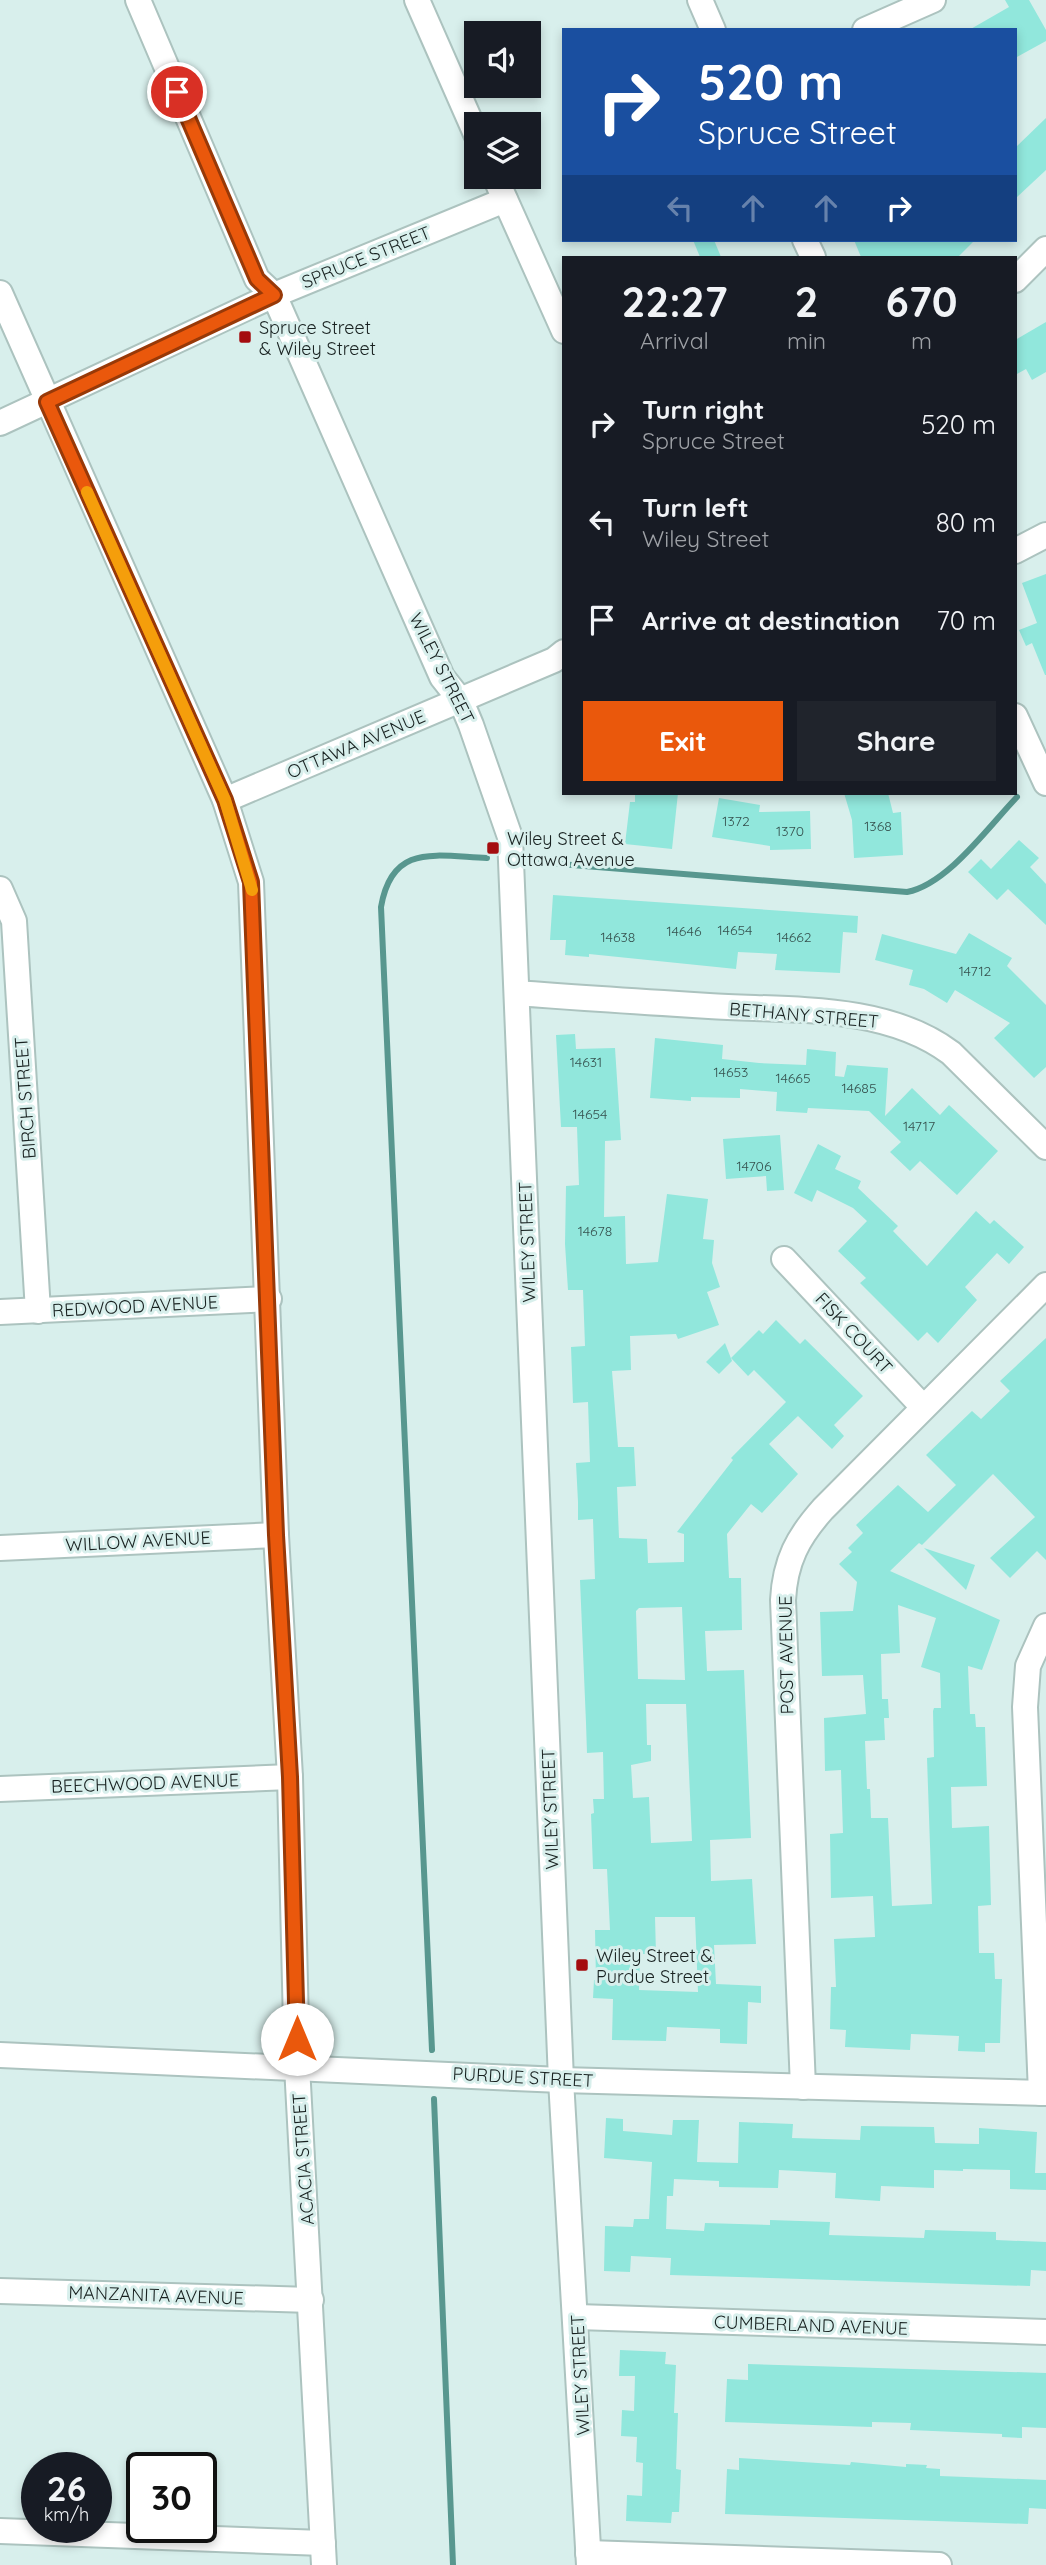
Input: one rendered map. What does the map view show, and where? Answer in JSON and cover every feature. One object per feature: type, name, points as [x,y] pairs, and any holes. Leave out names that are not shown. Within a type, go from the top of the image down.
[{"type":"street","name":"WILEY STREET","points":[[138,0],[257,279],[274,295],[442,677],[461,701],[510,837],[561,2080],[577,2317],[589,2559]]},
{"type":"street","points":[[417,0],[466,112]]},
{"type":"street","points":[[700,0],[712,28]]},
{"type":"street","points":[[869,28],[933,0]]},
{"type":"street","points":[[500,189],[562,327]]},
{"type":"street","name":"SPRUCE STREET","points":[[0,423],[274,295],[505,200]]},
{"type":"street","points":[[1017,278],[1046,250]]},
{"type":"street","name":"ACACIA STREET","points":[[0,293],[225,800],[251,882],[276,1535],[290,1777],[297,2066],[312,2300],[323,2554]]},
{"type":"street","points":[[1017,550],[1046,535]]},
{"type":"street","name":"OTTAWA AVENUE","points":[[225,800],[461,701],[554,660],[562,654]]},
{"type":"street","points":[[1017,720],[1046,783]]},
{"type":"street","name":"BIRCH STREET","points":[[0,889],[14,921],[38,1311]]},
{"type":"street","name":"BETHANY STREET","points":[[517,993],[809,1012],[896,1024],[926,1036],[951,1053],[1046,1147]]},
{"type":"street","name":"FISK COURT","points":[[784,1259],[923,1407]]},
{"type":"street","name":"POST AVENUE","points":[[803,2087],[785,1580],[796,1543],[807,1527],[923,1407],[1046,1285]]},
{"type":"street","name":"REDWOOD AVENUE","points":[[0,1312],[269,1299]]},
{"type":"street","name":"WILLOW AVENUE","points":[[0,1548],[276,1535]]},
{"type":"street","points":[[1043,2093],[1025,1707],[1028,1666],[1046,1626]]},
{"type":"street","name":"BEECHWOOD AVENUE","points":[[0,1789],[290,1777]]},
{"type":"street","name":"PURDUE STREET","points":[[0,2055],[297,2066],[561,2080],[1043,2093]]},
{"type":"street","name":"MANZANITA AVENUE","points":[[0,2291],[312,2300]]},
{"type":"street","name":"CUMBERLAND AVENUE","points":[[577,2317],[1046,2332]]},
{"type":"street","points":[[0,2531],[323,2554]]},
{"type":"street","points":[[589,2559],[939,2565]]},
{"type":"building","points":[[1005,0],[1029,0],[1046,30],[1046,41],[1017,57],[1017,28],[972,28],[1009,7]]},
{"type":"building","points":[[1046,118],[1046,170],[1017,197],[1017,146]]},
{"type":"building","points":[[694,242],[715,242],[721,256],[700,256]]},
{"type":"building","points":[[855,242],[973,242],[959,256],[861,256]]},
{"type":"building","points":[[1046,322],[1046,372],[1032,380],[1026,369],[1017,374],[1017,339]]},
{"type":"building","points":[[1046,574],[1045,675],[1032,643],[1026,646],[1019,630],[1037,623],[1022,583]]},
{"type":"building","points":[[635,795],[678,795],[672,849],[625,844],[630,802],[635,802]]},
{"type":"building","points":[[845,795],[888,795],[893,813],[901,812],[903,855],[854,858],[852,820]]},
{"type":"building","points":[[719,798],[760,805],[759,812],[810,811],[811,849],[770,850],[770,846],[712,837]]},
{"type":"building","points":[[1019,840],[1039,858],[1030,867],[1046,884],[1046,925],[1008,889],[997,900],[968,872],[981,859],[991,869]]},
{"type":"building","points":[[553,895],[858,916],[857,933],[843,932],[840,973],[775,970],[777,954],[738,952],[736,969],[589,954],[589,957],[565,955],[566,940],[550,940]]},
{"type":"building","points":[[969,933],[1012,958],[1007,966],[1046,1005],[1046,1067],[1034,1078],[994,1038],[1010,1023],[955,990],[947,1003],[924,989],[909,985],[913,970],[875,960],[882,934],[956,954]]},
{"type":"building","points":[[575,1034],[576,1049],[615,1048],[621,1140],[605,1141],[604,1217],[625,1216],[626,1264],[658,1262],[667,1194],[708,1199],[703,1239],[714,1240],[712,1263],[720,1287],[707,1292],[719,1325],[678,1339],[676,1334],[630,1336],[631,1370],[612,1371],[618,1447],[634,1447],[636,1486],[617,1487],[619,1538],[647,1539],[648,1563],[684,1562],[684,1534],[677,1532],[733,1460],[731,1458],[786,1402],[754,1370],[748,1376],[731,1358],[759,1330],[763,1334],[776,1320],[800,1344],[805,1339],[863,1396],[834,1425],[844,1436],[832,1449],[798,1416],[769,1444],[798,1474],[762,1513],[751,1504],[727,1534],[729,1578],[741,1578],[742,1630],[705,1631],[707,1671],[744,1670],[751,1838],[710,1840],[711,1881],[752,1879],[756,1944],[714,1945],[716,1984],[761,1986],[761,2003],[748,2002],[747,2044],[720,2043],[720,2029],[667,2027],[666,2041],[612,2040],[613,1999],[593,1998],[596,1980],[595,1930],[610,1930],[607,1869],[593,1869],[591,1814],[594,1813],[593,1799],[604,1799],[603,1752],[587,1753],[580,1580],[595,1579],[593,1519],[578,1520],[576,1463],[590,1462],[588,1402],[573,1403],[571,1347],[585,1346],[583,1290],[568,1290],[565,1244],[566,1186],[579,1185],[577,1127],[561,1127],[556,1035]],"holes":[[[682,1607],[685,1680],[638,1679],[636,1611],[639,1608]],[[646,1704],[686,1704],[692,1841],[651,1843],[649,1797],[633,1798],[631,1765],[651,1761],[651,1745],[647,1745]],[[655,1917],[695,1917],[698,1992],[639,1990],[640,1954],[656,1954]]]},
{"type":"building","points":[[655,1038],[723,1045],[722,1059],[759,1063],[806,1065],[807,1049],[836,1052],[835,1076],[844,1077],[847,1065],[888,1068],[885,1116],[912,1088],[940,1115],[949,1105],[998,1151],[957,1195],[920,1161],[910,1171],[890,1152],[901,1142],[869,1111],[808,1108],[807,1113],[776,1111],[777,1092],[740,1089],[740,1098],[691,1097],[691,1101],[650,1098]]},
{"type":"building","points":[[780,1135],[784,1190],[767,1191],[766,1176],[726,1179],[723,1139]]},
{"type":"building","points":[[818,1144],[841,1156],[835,1169],[861,1181],[858,1188],[898,1226],[893,1231],[927,1266],[976,1211],[990,1224],[994,1220],[1024,1247],[1009,1264],[997,1253],[965,1287],[977,1300],[938,1343],[927,1332],[918,1341],[860,1283],[866,1278],[838,1251],[867,1221],[853,1208],[817,1190],[812,1202],[794,1193]]},
{"type":"building","points":[[1046,1338],[1046,1560],[1037,1551],[1010,1578],[990,1558],[1035,1517],[993,1474],[922,1545],[919,1543],[890,1571],[1000,1620],[982,1670],[968,1666],[970,1714],[975,1714],[976,1727],[985,1727],[987,1786],[951,1787],[952,1828],[989,1826],[991,1905],[978,1906],[979,1953],[994,1953],[995,1979],[1002,1979],[1000,2043],[985,2043],[985,2052],[958,2051],[959,2036],[911,2034],[910,2050],[845,2047],[846,2030],[830,2029],[831,1987],[836,1987],[834,1939],[875,1937],[873,1896],[831,1898],[830,1834],[843,1833],[841,1770],[825,1771],[824,1718],[866,1714],[863,1675],[822,1676],[820,1612],[853,1611],[857,1582],[839,1564],[852,1552],[848,1548],[863,1533],[856,1525],[898,1485],[928,1512],[956,1485],[926,1455],[972,1411],[981,1419],[1010,1391],[1000,1381]],"holes":[[[898,1605],[936,1618],[921,1667],[940,1673],[941,1708],[934,1708],[933,1711],[934,1757],[927,1758],[932,1904],[892,1906],[888,1818],[871,1818],[865,1741],[885,1740],[884,1718],[889,1718],[888,1699],[882,1699],[881,1654],[900,1653]]]},
{"type":"building","points":[[725,1343],[732,1361],[719,1374],[706,1362]]},
{"type":"building","points":[[924,1548],[975,1565],[966,1590]]},
{"type":"building","points":[[606,2118],[623,2119],[623,2131],[672,2135],[673,2120],[699,2120],[697,2162],[738,2163],[739,2122],[793,2124],[792,2138],[860,2140],[861,2126],[934,2127],[935,2143],[979,2144],[979,2128],[1037,2132],[1035,2173],[1046,2173],[1046,2190],[1010,2189],[1010,2170],[934,2170],[934,2188],[881,2186],[880,2201],[835,2198],[836,2173],[779,2170],[778,2188],[719,2187],[719,2181],[674,2179],[673,2196],[667,2196],[666,2229],[704,2231],[705,2223],[770,2225],[770,2220],[830,2222],[829,2235],[924,2238],[925,2230],[996,2232],[996,2240],[1046,2242],[1046,2271],[1031,2270],[1030,2286],[670,2275],[671,2258],[631,2256],[630,2272],[604,2271],[605,2226],[633,2227],[634,2219],[649,2219],[652,2162],[604,2158]]},
{"type":"building","points":[[620,2350],[666,2352],[665,2364],[676,2365],[676,2469],[681,2470],[679,2512],[672,2512],[671,2523],[626,2521],[627,2495],[642,2496],[643,2463],[636,2462],[637,2437],[621,2436],[622,2410],[634,2411],[635,2376],[619,2376]]},
{"type":"building","points":[[748,2364],[1046,2373],[1046,2428],[1022,2427],[1022,2438],[1002,2437],[1002,2434],[910,2430],[911,2423],[872,2422],[872,2427],[725,2422],[727,2379],[748,2380]]},
{"type":"building","points":[[739,2458],[850,2465],[851,2462],[906,2467],[906,2464],[927,2465],[926,2468],[940,2469],[940,2476],[1046,2480],[1046,2509],[1029,2508],[1028,2524],[725,2514],[727,2469],[739,2470]]},
{"type":"waterway","points":[[535,862],[907,892],[922,887],[952,866],[1017,797]]},
{"type":"waterway","points":[[432,2050],[381,907],[387,886],[395,872],[406,863],[434,856],[487,858]]},
{"type":"waterway","points":[[434,2099],[453,2565]]},
{"type":"slow traffic","points":[[87,492],[225,800],[252,890]]},
{"type":"place","name":"Spruce Street & Wiley Street","points":[[245,337]]},
{"type":"place","name":"Wiley Street & Ottawa Avenue","points":[[493,848]]},
{"type":"place","name":"Wiley Street & Purdue Street","points":[[582,1965]]},
{"type":"route","points":[[177,92],[257,279],[274,295],[47,402],[225,800],[251,882],[276,1535],[290,1777],[297,2039]]}]
